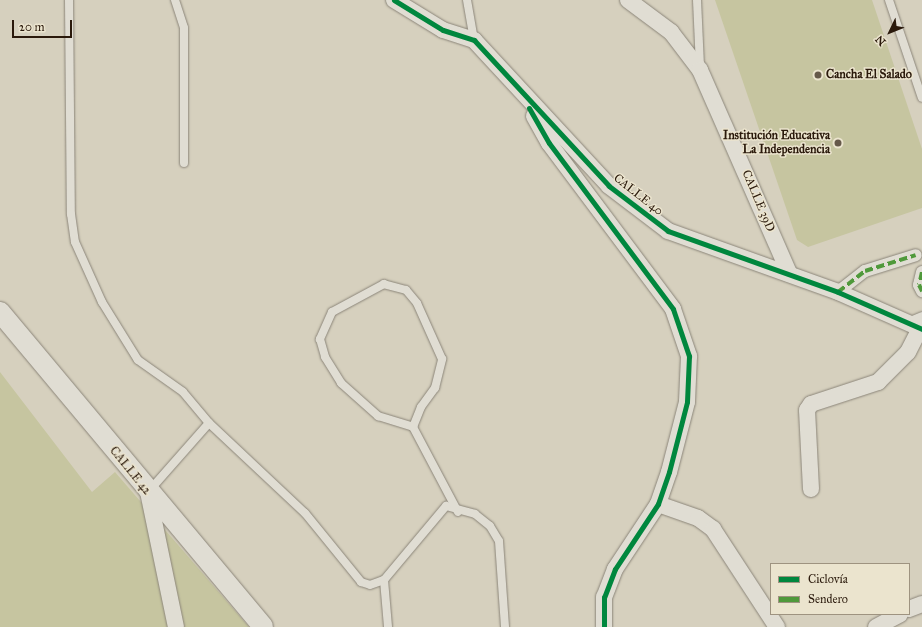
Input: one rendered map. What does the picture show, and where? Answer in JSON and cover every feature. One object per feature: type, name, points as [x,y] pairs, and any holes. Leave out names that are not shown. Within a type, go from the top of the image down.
[{"type":"street","points":[[394,0],[443,30],[474,40]]},
{"type":"street","name":"CALLE 39D","points":[[628,0],[671,32],[700,70],[789,273]]},
{"type":"street","name":"CALLE 40","points":[[474,40],[522,94],[609,186],[668,231],[789,273],[918,324]]},
{"type":"street","points":[[522,94],[549,143],[674,309],[683,333],[689,356],[687,402],[658,504],[615,570],[604,597],[604,627]]},
{"type":"street","points":[[838,292],[865,271],[916,255]]},
{"type":"street","points":[[922,272],[919,285],[922,292]]},
{"type":"street","name":"CALLE 42","points":[[0,312],[148,492],[263,627]]},
{"type":"street","points":[[811,489],[807,410],[811,404],[878,382],[908,352],[918,324]]},
{"type":"street","points":[[148,492],[176,627]]},
{"type":"street","points":[[658,504],[698,518],[713,529],[777,627]]},
{"type":"street","points":[[910,609],[922,604]]},
{"type":"street","points":[[876,627],[898,615]]},
{"type":"lane","points":[[69,0],[71,214],[75,242],[102,302],[138,360],[183,392],[209,422],[305,513],[361,582],[370,586],[384,580],[446,506],[458,512],[475,514],[490,526],[499,542],[505,627]]},
{"type":"lane","points":[[175,0],[184,28],[184,163]]},
{"type":"lane","points":[[467,0],[474,40]]},
{"type":"lane","points":[[697,0],[700,70]]},
{"type":"lane","points":[[889,0],[922,98]]},
{"type":"lane","points":[[414,427],[421,407],[435,388],[442,359],[417,303],[406,290],[384,284],[332,312],[320,339],[324,357],[341,382],[362,403],[378,416],[414,427],[458,512]]},
{"type":"lane","points":[[148,492],[209,422]]},
{"type":"lane","points":[[384,580],[388,627]]},
{"type":"green space","name":"Cancha El Salado","points":[[715,0],[872,0],[922,149],[922,208],[808,247],[797,240]]},
{"type":"green space","points":[[0,372],[92,492],[115,472],[249,627],[0,627]]},
{"type":"marked path","points":[[838,292],[865,271],[916,255]]},
{"type":"marked path","points":[[922,272],[919,285],[922,291]]},
{"type":"cycle path","points":[[394,0],[443,30],[474,40],[609,186],[668,231],[838,292],[922,329]]},
{"type":"cycle path","points":[[529,108],[549,143],[673,309],[689,356],[687,402],[669,472],[658,504],[615,569],[604,597],[604,627]]},
{"type":"place","name":"Cancha El Salado","points":[[818,75]]},
{"type":"place","name":"Institución Educativa La Independencia","points":[[838,143]]}]
